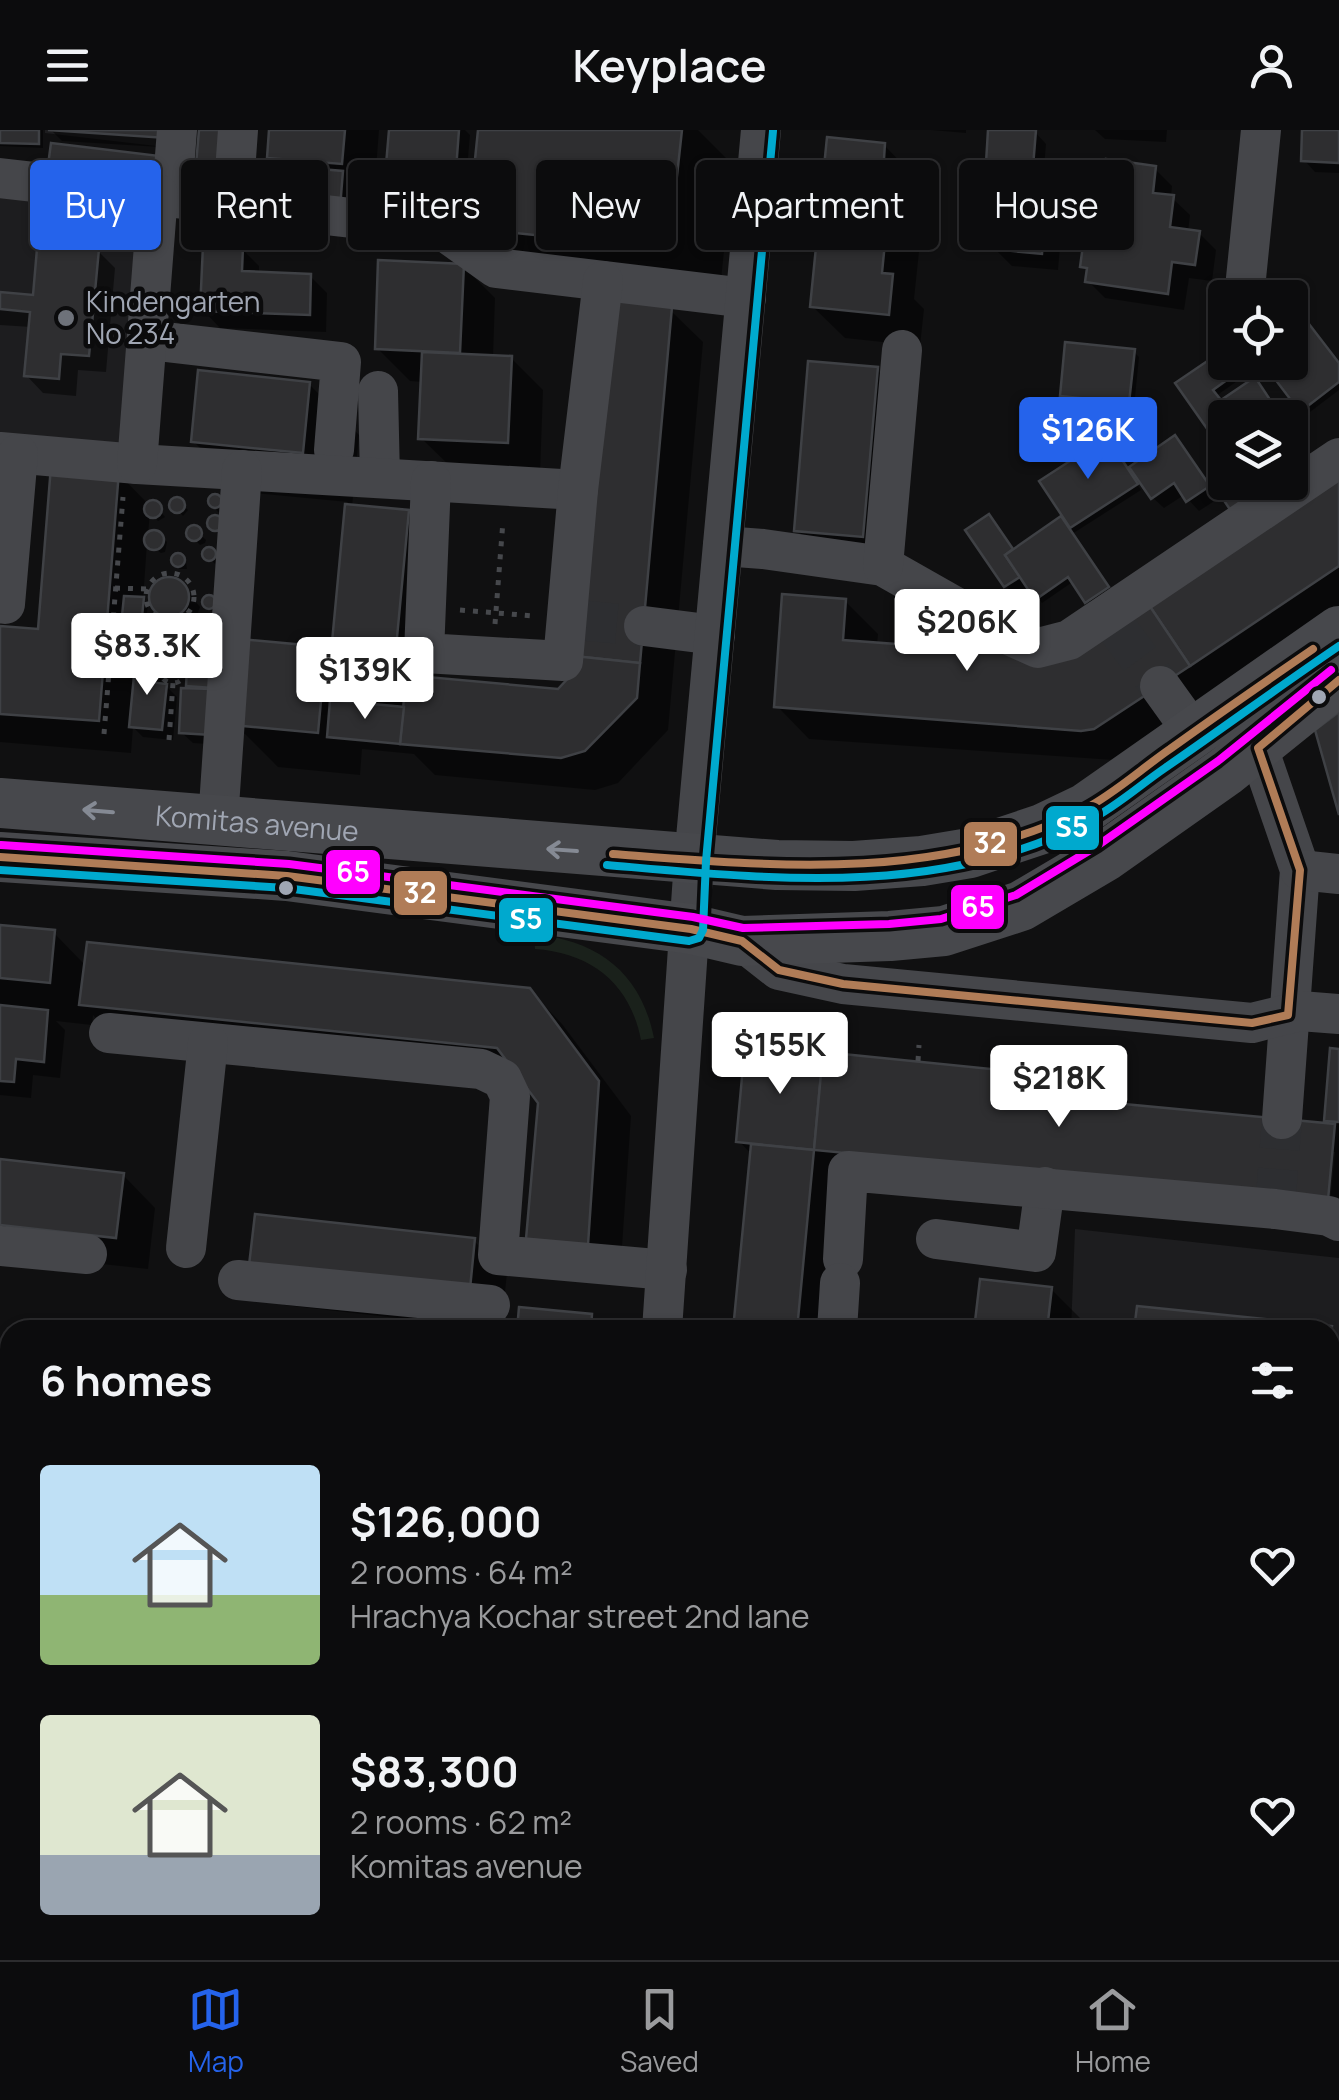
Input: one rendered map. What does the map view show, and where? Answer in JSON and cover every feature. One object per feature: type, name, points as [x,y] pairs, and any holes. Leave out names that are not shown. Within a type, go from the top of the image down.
[{"type":"main road","name":"Komitas avenue","points":[[0,803],[372,830],[694,860],[854,866],[922,861],[970,853],[1025,836],[1086,808],[1339,631]]},
{"type":"main road","points":[[742,941],[944,931],[1021,906],[1104,857],[1258,748],[1339,680]]},
{"type":"main road","name":"Komitas avenue","points":[[0,857],[287,876],[691,929],[742,941]]},
{"type":"street","points":[[131,464],[165,195],[177,130]]},
{"type":"street","points":[[663,1320],[694,860],[761,130]]},
{"type":"street","points":[[1246,280],[1262,130]]},
{"type":"street","points":[[0,178],[440,228],[496,268],[746,298]]},
{"type":"street","points":[[431,481],[424,654],[563,661],[560,619],[604,281]]},
{"type":"street","points":[[148,340],[341,362],[334,450]]},
{"type":"street","points":[[883,566],[902,350]]},
{"type":"street","points":[[378,391],[380,478]]},
{"type":"street","points":[[0,604],[6,604],[9,453],[131,464],[578,490]]},
{"type":"street","points":[[723,546],[883,566],[988,625],[1038,648],[1069,640],[1111,621],[1339,458]]},
{"type":"street","points":[[218,821],[242,470]]},
{"type":"street","points":[[644,626],[715,635]]},
{"type":"street","points":[[1160,686],[1193,732]]},
{"type":"street","points":[[1258,748],[1319,872],[1288,1016],[1282,1119]]},
{"type":"street","name":"Komitas avenue","points":[[742,941],[779,970],[843,984],[1252,1023],[1300,1010],[1339,1014]]},
{"type":"street","points":[[109,1033],[481,1070],[502,1079],[510,1096],[498,1254],[488,1318],[238,1280]]},
{"type":"street","points":[[186,1248],[208,1043]]},
{"type":"street","points":[[838,1320],[848,1171],[1275,1210],[1329,1216],[1339,1221]]},
{"type":"street","points":[[936,1239],[1036,1252],[1044,1188]]},
{"type":"street","points":[[0,1246],[86,1254]]},
{"type":"street","points":[[498,1254],[667,1270]]},
{"type":"path","points":[[104,734],[115,588],[131,464]]},
{"type":"path","points":[[492,657],[505,486]]},
{"type":"path","points":[[181,575],[188,581],[193,604],[185,616],[172,622],[159,620],[148,610],[146,589],[157,576],[181,575]]},
{"type":"path","points":[[115,588],[146,589]]},
{"type":"path","points":[[426,607],[560,619]]},
{"type":"path","points":[[171,658],[172,622]]},
{"type":"path","points":[[171,658],[183,662],[186,669],[181,681],[173,684],[160,674],[164,661],[171,658]]},
{"type":"path","points":[[170,740],[173,684]]},
{"type":"path","points":[[918,1061],[919,1045]]},
{"type":"shaded area","points":[[45,130],[192,130],[190,150]]},
{"type":"shaded area","name":"Kindengarten No 234","points":[[0,188],[30,191],[30,250],[138,250],[122,446],[0,435]]},
{"type":"shaded area","points":[[534,934],[578,944],[614,964],[639,995],[654,1038],[641,1040],[628,1002],[605,975],[574,957],[535,949]]},
{"type":"shaded area","points":[[1075,1229],[1339,1258],[1339,1320],[1071,1320]]},
{"type":"building","points":[[0,130],[39,130],[39,144],[0,143]]},
{"type":"building","points":[[48,130],[167,130],[166,138]]},
{"type":"building","points":[[199,130],[222,130],[219,160],[196,160]]},
{"type":"building","points":[[269,130],[345,130],[342,164],[267,158]]},
{"type":"building","points":[[389,130],[459,130],[457,160],[386,160]]},
{"type":"building","points":[[478,130],[682,130],[676,185],[676,160],[536,160],[536,235],[516,233],[516,160],[475,160]]},
{"type":"building","points":[[988,130],[1036,130],[1034,160],[986,160]]},
{"type":"building","points":[[1302,130],[1339,130],[1339,163],[1301,161]]},
{"type":"building","points":[[827,137],[885,143],[884,159],[893,160],[825,160]]},
{"type":"building","points":[[51,143],[168,157],[164,188],[161,160],[49,160]]},
{"type":"building","points":[[1134,163],[1156,166],[1153,193],[1174,195],[1170,227],[1200,231],[1195,265],[1172,262],[1168,294],[1085,282],[1087,268],[1080,267],[1082,250],[1134,250]]},
{"type":"building","points":[[328,170],[343,171],[340,208],[328,207]]},
{"type":"building","points":[[37,250],[99,250],[89,356],[61,354],[59,379],[24,376],[30,312],[0,309],[0,292],[33,295]]},
{"type":"building","points":[[203,250],[243,250],[242,271],[311,274],[310,315],[200,311]]},
{"type":"building","points":[[816,250],[884,250],[882,273],[893,274],[889,315],[810,307]]},
{"type":"building","points":[[1002,250],[1042,250],[1042,254]]},
{"type":"building","points":[[378,260],[464,264],[460,353],[375,349]]},
{"type":"building","points":[[605,299],[672,307],[640,663],[574,656]]},
{"type":"building","points":[[1308,325],[1339,363],[1339,382],[1308,406],[1308,400],[1291,400],[1276,380],[1308,380]]},
{"type":"building","points":[[1065,342],[1135,349],[1129,403],[1060,396]]},
{"type":"building","points":[[422,352],[512,356],[508,443],[418,439]]},
{"type":"building","points":[[808,361],[878,367],[863,537],[794,531]]},
{"type":"building","points":[[1208,361],[1208,380],[1227,380],[1213,390],[1221,400],[1208,400],[1208,430],[1175,383]]},
{"type":"building","points":[[198,370],[310,382],[303,453],[191,442]]},
{"type":"building","points":[[1251,380],[1257,380],[1270,400],[1221,400]]},
{"type":"building","points":[[1175,435],[1208,487],[1186,502],[1174,483],[1151,499],[1129,467]]},
{"type":"building","points":[[1107,437],[1138,484],[1070,528],[1039,481]]},
{"type":"building","points":[[51,466],[119,471],[99,721],[0,714],[0,626],[38,629]]},
{"type":"building","points":[[1339,477],[1339,566],[1190,666],[1149,605]]},
{"type":"building","points":[[215,494],[222,501],[215,508],[208,501]]},
{"type":"building","points":[[177,497],[185,505],[177,513],[169,505]]},
{"type":"building","points":[[153,500],[162,509],[153,518],[144,509]]},
{"type":"building","points":[[1224,500],[1253,500],[1233,514]]},
{"type":"building","points":[[345,504],[409,510],[393,680],[329,674]]},
{"type":"building","points":[[989,514],[1013,549],[1005,555],[1020,577],[1004,587],[965,530]]},
{"type":"building","points":[[215,515],[223,523],[215,531],[207,523]]},
{"type":"building","points":[[1061,516],[1109,587],[1085,603],[1068,577],[1035,600],[1005,555]]},
{"type":"building","points":[[194,525],[202,533],[194,541],[186,533]]},
{"type":"building","points":[[154,530],[164,540],[154,550],[144,540]]},
{"type":"building","points":[[209,547],[216,554],[209,561],[202,554]]},
{"type":"building","points":[[178,553],[185,560],[178,567],[171,560]]},
{"type":"building","points":[[169,577],[183,583],[189,597],[183,611],[169,617],[155,611],[149,597],[155,583]]},
{"type":"building","points":[[782,594],[846,599],[843,640],[1070,657],[1149,605],[1190,666],[1094,729],[1081,731],[774,707]]},
{"type":"building","points":[[209,595],[216,602],[209,609],[202,602]]},
{"type":"building","points":[[124,596],[144,597],[142,617],[122,616]]},
{"type":"building","points":[[139,624],[147,632],[139,640],[131,632]]},
{"type":"building","points":[[158,630],[167,639],[158,648],[149,639]]},
{"type":"building","points":[[184,630],[192,638],[184,646],[176,638]]},
{"type":"building","points":[[203,632],[211,640],[203,648],[195,640]]},
{"type":"building","points":[[240,639],[326,647],[318,733],[233,725]]},
{"type":"building","points":[[188,650],[215,652],[213,688],[186,686]]},
{"type":"building","points":[[136,655],[151,657],[149,682],[167,684],[162,730],[129,727]]},
{"type":"building","points":[[574,656],[640,663],[637,698],[585,751],[561,758],[400,744],[406,675],[558,689],[572,674]]},
{"type":"building","points":[[181,688],[212,689],[211,735],[179,733]]},
{"type":"building","points":[[330,700],[404,707],[400,744],[327,737]]},
{"type":"building","points":[[1339,712],[1339,815],[1315,730]]},
{"type":"building","points":[[0,925],[55,930],[50,983],[0,978]]},
{"type":"building","points":[[87,942],[530,988],[599,1081],[588,1245],[526,1239],[538,1103],[497,1048],[79,1005]]},
{"type":"building","points":[[0,1005],[48,1010],[44,1062],[16,1059],[14,1082],[0,1081]]},
{"type":"building","points":[[745,1045],[823,1052],[814,1150],[736,1142]]},
{"type":"building","points":[[1330,1048],[1339,1049],[1339,1122],[1324,1121]]},
{"type":"building","points":[[823,1052],[1031,1073],[1029,1095],[1335,1124],[1328,1200],[814,1150]]},
{"type":"building","points":[[751,1144],[814,1150],[798,1320],[734,1320]]},
{"type":"building","points":[[0,1159],[124,1173],[116,1238],[0,1225]]},
{"type":"building","points":[[255,1214],[475,1238],[469,1299],[248,1274]]},
{"type":"building","points":[[980,1279],[1052,1287],[1048,1320],[975,1320]]},
{"type":"building","points":[[1137,1306],[1274,1320],[1135,1320]]},
{"type":"building","points":[[519,1307],[592,1314],[592,1320],[518,1320]]},
{"type":"tunnel","points":[[577,620],[644,626]]},
{"type":"tunnel","points":[[1116,627],[1160,686]]},
{"type":"tunnel","points":[[1275,1209],[1282,1119]]},
{"type":"transit line","name":"Տ5","points":[[0,870],[286,888],[689,941],[699,938],[703,930],[706,861],[773,131]]},
{"type":"transit line","name":"Տ5","points":[[607,865],[730,875],[853,877],[914,873],[974,862],[1033,845],[1110,808],[1339,646]]},
{"type":"transit line","name":"32","points":[[613,854],[792,865],[852,864],[970,849],[1027,833],[1106,797],[1313,649]]},
{"type":"transit line","name":"65","points":[[1,845],[289,864],[693,917],[743,928],[941,919],[1016,895],[1097,846],[1218,761],[1331,670]]},
{"type":"transit line","name":"32","points":[[0,857],[287,876],[691,929],[742,941],[779,970],[843,984],[1252,1023],[1288,1015],[1300,870],[1258,748],[1339,680]]},
{"type":"place","name":"Kindengarten No 234","points":[[66,318]]}]
